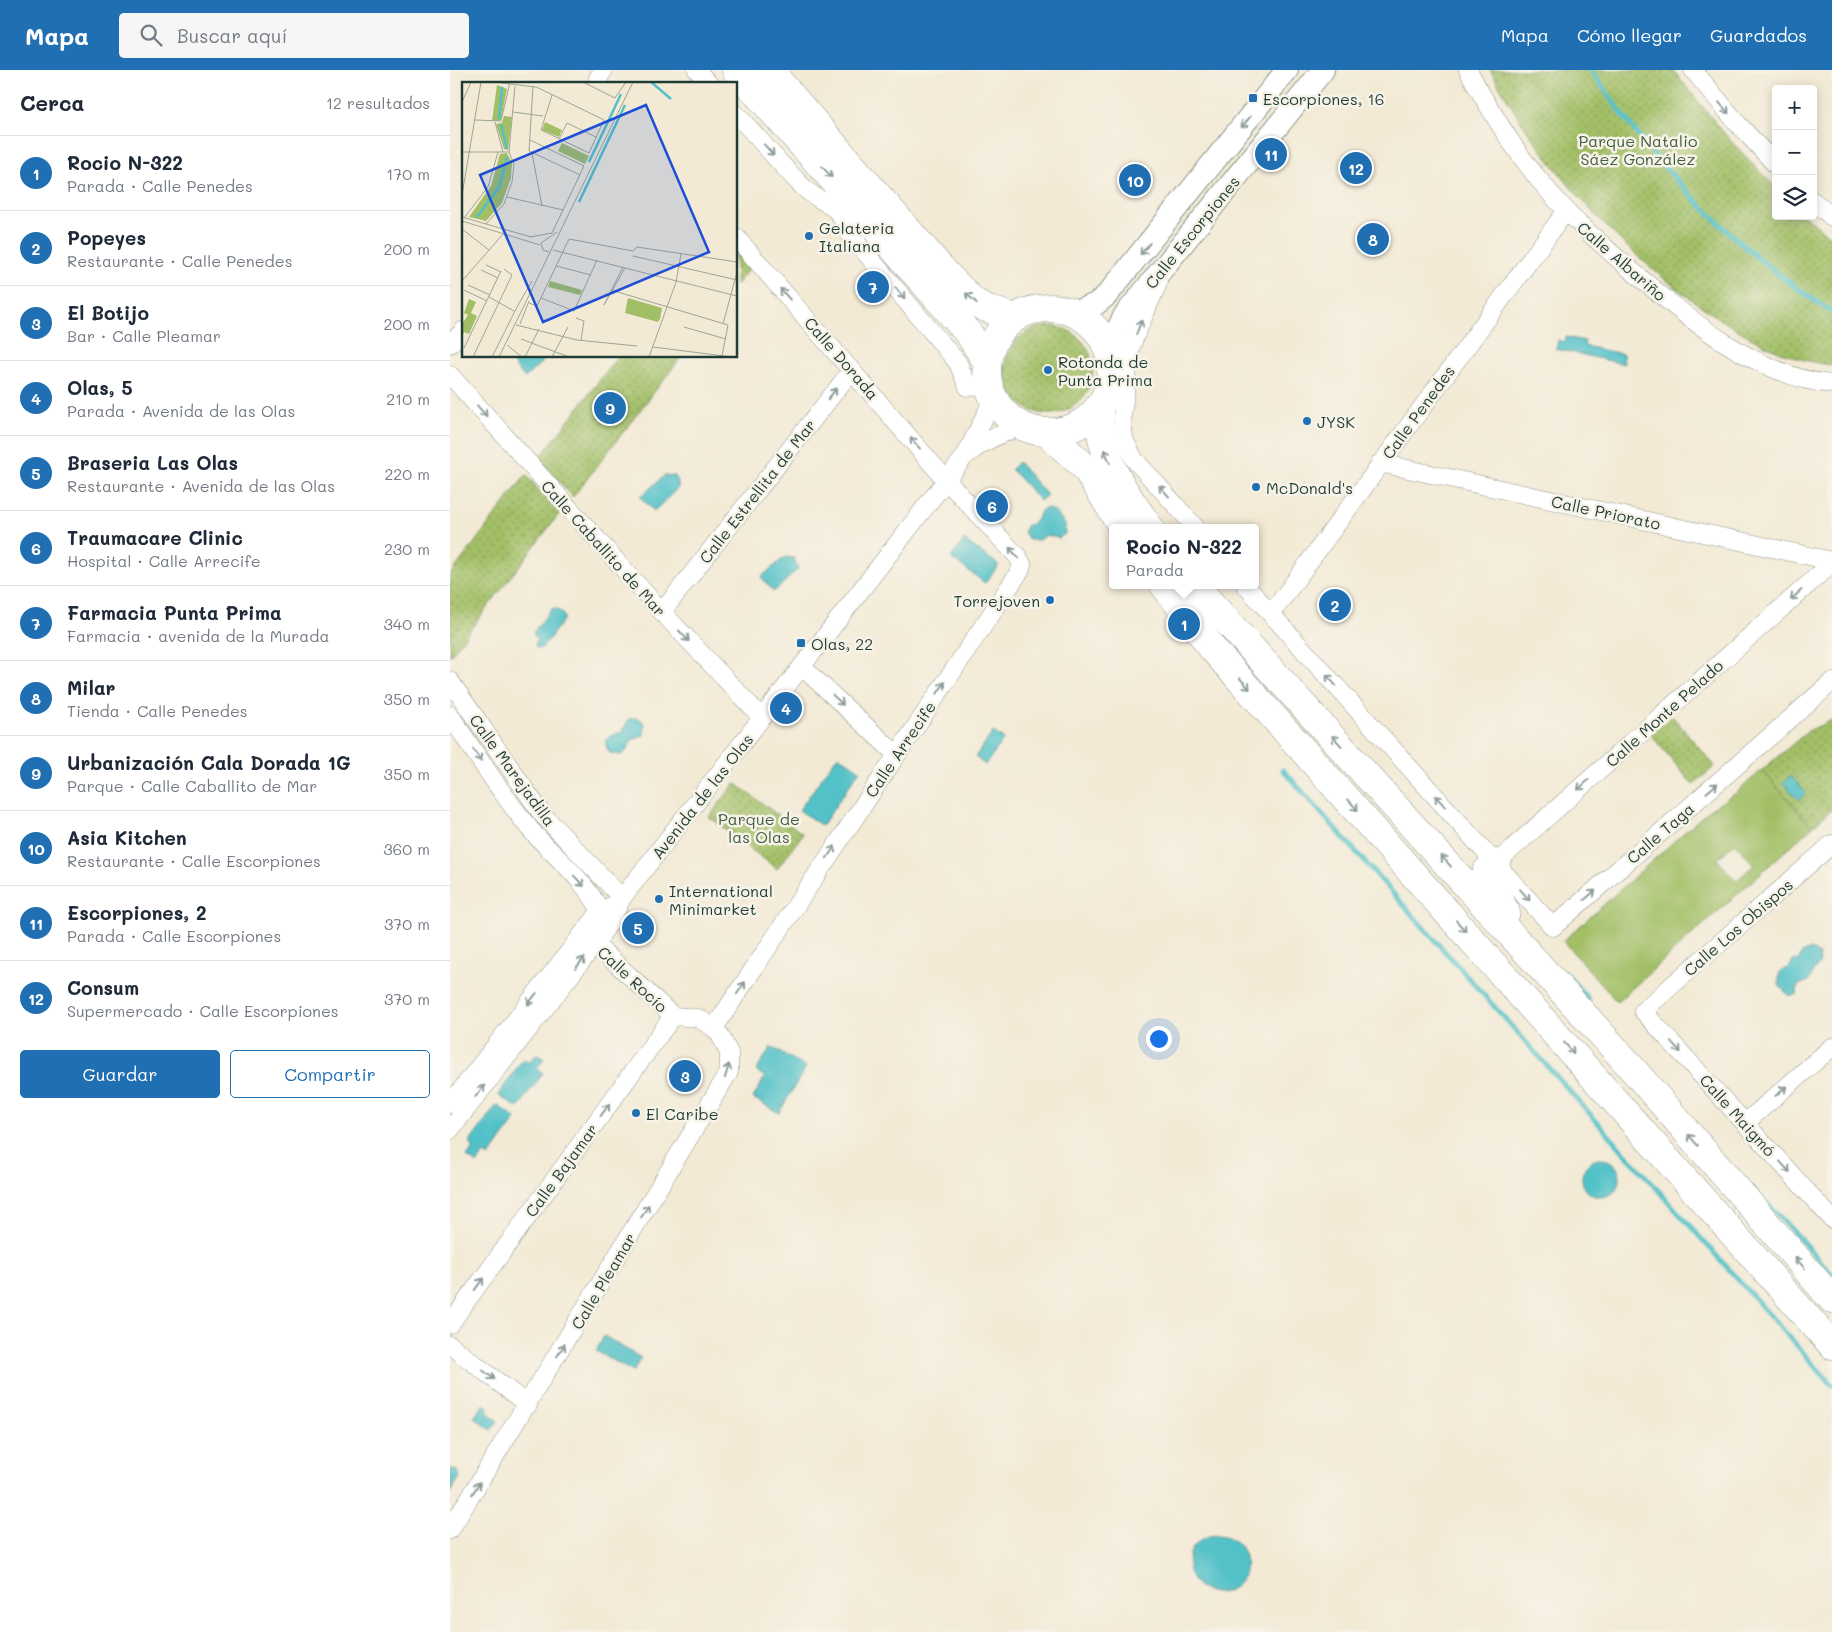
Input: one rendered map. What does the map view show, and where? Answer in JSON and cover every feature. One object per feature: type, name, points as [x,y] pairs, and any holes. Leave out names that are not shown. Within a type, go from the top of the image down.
[{"type":"highway","points":[[736,70],[969,334],[990,381],[1011,419],[1035,429],[1085,467],[1121,524]]},
{"type":"highway","points":[[769,70],[815,120],[939,265],[973,301],[983,308],[1015,318]]},
{"type":"highway","points":[[788,70],[794,76],[815,120]]},
{"type":"highway","points":[[990,381],[996,337],[1015,318],[1034,310],[1047,308],[1073,313],[1096,330],[1108,354],[1109,381],[1099,406],[1098,421],[1106,455],[1148,524]]},
{"type":"highway","points":[[1035,429],[1058,431],[1075,425],[1091,415],[1099,406]]},
{"type":"highway","points":[[1167,589],[1212,648],[1832,1345]]},
{"type":"highway","points":[[1198,589],[1623,1058],[1832,1300]]},
{"type":"highway","points":[[1496,863],[1487,871],[1489,883],[1550,978]]},
{"type":"street","points":[[599,82],[598,78],[604,70]]},
{"type":"street","points":[[697,70],[707,82]]},
{"type":"street","name":"Calle Escorpiones","points":[[1073,313],[1096,304],[1108,295],[1287,70]]},
{"type":"street","name":"Calle Escorpiones","points":[[1108,354],[1115,334],[1125,315],[1323,70]]},
{"type":"street","name":"Calle Albariño","points":[[1468,70],[1506,136],[1541,182],[1566,211],[1667,301],[1733,347],[1778,371],[1832,384]]},
{"type":"street","points":[[1693,70],[1738,124],[1772,161]]},
{"type":"street","points":[[738,116],[802,187],[833,206],[844,217],[848,232],[958,363],[968,386],[974,388],[990,381]]},
{"type":"street","points":[[1817,204],[1832,217]]},
{"type":"street","name":"Calle Penedes","points":[[1271,614],[1566,211]]},
{"type":"street","name":"Calle Dorada","points":[[738,239],[946,480]]},
{"type":"street","points":[[1168,261],[1131,346],[1122,416],[1123,429],[1124,439],[1134,459],[1192,524]]},
{"type":"street","points":[[450,344],[462,332]]},
{"type":"street","name":"Calle Estrellita de Mar","points":[[662,612],[852,370]]},
{"type":"street","name":"Calle Caballito de Mar","points":[[450,374],[662,612],[762,718]]},
{"type":"street","name":"Avenida de las Olas","points":[[966,456],[988,412],[990,381]]},
{"type":"street","name":"Avenida de las Olas","points":[[450,1104],[589,938],[613,917],[622,898],[966,456],[978,446],[1010,430],[1035,429]]},
{"type":"street","name":"Calle Priorato","points":[[1380,463],[1832,562]]},
{"type":"street","name":"Calle Arrecife","points":[[714,1028],[1021,568],[1018,557],[946,480]]},
{"type":"street","name":"Calle Monte Pelado","points":[[1496,863],[1832,562]]},
{"type":"street","points":[[1249,589],[1496,863]]},
{"type":"street","points":[[802,667],[897,755]]},
{"type":"street","name":"Calle Marejadilla","points":[[450,682],[542,814],[622,898]]},
{"type":"street","name":"Calle Taga","points":[[1496,863],[1553,927],[1832,682]]},
{"type":"street","name":"Calle Marejadilla","points":[[450,715],[456,737],[554,856],[584,887],[601,912]]},
{"type":"street","points":[[456,737],[476,720]]},
{"type":"street","name":"Calle Los Obispos","points":[[1643,1010],[1832,844]]},
{"type":"street","name":"Avenida de las Olas","points":[[450,1130],[589,938],[601,912],[622,898]]},
{"type":"street","name":"Calle Rocío","points":[[589,938],[673,1016],[698,1018],[714,1028]]},
{"type":"street","name":"Calle Maigmó","points":[[1643,1010],[1832,1220]]},
{"type":"street","name":"Calle Bajamar","points":[[450,1324],[673,1016]]},
{"type":"street","name":"Calle Pleamar","points":[[450,1530],[528,1405],[729,1072],[728,1053],[720,1035],[714,1028]]},
{"type":"street","points":[[1745,1123],[1832,1047]]},
{"type":"street","points":[[450,1345],[528,1405]]},
{"type":"green space","name":"Parque Natalio Sáez González","points":[[1490,70],[1673,70],[1728,138],[1772,184],[1772,220],[1811,220],[1832,239],[1832,365],[1801,359],[1772,348],[1744,334],[1682,293],[1618,238],[1588,207],[1535,142]]},
{"type":"green space","points":[[738,249],[752,265],[738,282]]},
{"type":"green space","points":[[1049,326],[1066,329],[1080,339],[1090,353],[1093,370],[1090,387],[1080,401],[1066,411],[1049,414],[1032,411],[1018,401],[1008,387],[1005,370],[1008,353],[1018,339],[1032,329]]},
{"type":"green space","points":[[616,358],[680,358],[573,497],[539,459]]},
{"type":"green space","points":[[526,475],[559,514],[450,656],[450,575]]},
{"type":"green space","points":[[1672,716],[1715,766],[1693,785],[1651,735]]},
{"type":"green space","points":[[1832,720],[1832,809],[1812,827],[1762,770],[1808,731]]},
{"type":"green space","points":[[1762,770],[1812,827],[1617,1002],[1563,941],[1709,810],[1736,793]],"holes":[[[1735,843],[1754,865],[1736,881],[1717,859]]]},
{"type":"green space","name":"Parque de las Olas","points":[[735,783],[803,834],[777,869],[709,817]]},
{"type":"water","points":[[1566,337],[1585,341],[1584,346],[1623,354],[1624,364],[1556,349],[1558,340],[1565,342]]},
{"type":"water","points":[[520,358],[546,358],[525,378],[513,364]]},
{"type":"water","points":[[1018,462],[1047,495],[1040,501],[1011,469]]},
{"type":"water","points":[[665,475],[675,476],[678,481],[678,488],[654,511],[640,497]]},
{"type":"water","points":[[1047,508],[1054,511],[1065,524],[1065,534],[1059,538],[1047,535],[1038,540],[1029,540],[1024,532],[1026,526],[1035,522],[1042,510]]},
{"type":"water","points":[[964,540],[999,565],[985,583],[951,558]]},
{"type":"water","points":[[785,557],[794,558],[798,569],[774,592],[761,577]]},
{"type":"water","points":[[551,609],[560,611],[564,619],[543,647],[538,649],[535,646],[537,639],[533,633]]},
{"type":"water","points":[[638,718],[645,723],[644,735],[631,741],[627,750],[621,755],[610,753],[606,741],[610,737],[622,732],[629,719]]},
{"type":"water","points":[[993,732],[1004,739],[985,765],[975,757]]},
{"type":"water","points":[[838,755],[860,770],[822,826],[799,810]]},
{"type":"water","points":[[1791,776],[1806,793],[1799,800],[1783,783]]},
{"type":"water","points":[[1811,949],[1819,955],[1820,963],[1809,981],[1798,985],[1797,994],[1790,996],[1779,986],[1779,974],[1789,968],[1793,961],[1799,960],[1802,953]]},
{"type":"water","points":[[771,1047],[806,1067],[779,1113],[753,1098],[765,1077],[756,1071]]},
{"type":"water","points":[[537,1054],[544,1059],[537,1069],[543,1073],[518,1108],[498,1095],[523,1059],[529,1063]]},
{"type":"water","points":[[497,1105],[516,1119],[489,1157],[484,1154],[477,1164],[467,1157],[474,1147],[469,1143]]},
{"type":"water","points":[[1601,1159],[1615,1164],[1620,1178],[1615,1192],[1601,1197],[1587,1192],[1582,1178],[1587,1164]]},
{"type":"water","points":[[604,1336],[641,1358],[633,1372],[596,1351]]},
{"type":"water","points":[[484,1404],[489,1408],[487,1412],[498,1421],[491,1430],[474,1417]]},
{"type":"water","points":[[450,1468],[458,1471],[460,1477],[450,1493]]},
{"type":"water","points":[[1217,1535],[1228,1537],[1241,1548],[1246,1564],[1244,1575],[1233,1588],[1217,1593],[1206,1591],[1193,1580],[1188,1564],[1190,1553],[1201,1540]]},
{"type":"waterway","points":[[1591,70],[1642,139],[1699,203],[1762,261],[1832,312]]},
{"type":"waterway","points":[[1283,770],[1832,1385]]},
{"type":"waterway","points":[[1565,973],[1588,999]]},
{"type":"waterway","points":[[1768,1204],[1832,1274]]},
{"type":"place","name":"Escorpiones, 16","points":[[1253,98]]},
{"type":"place","name":"Escorpiones, 2","points":[[1271,154]]},
{"type":"place","name":"Consum","points":[[1356,168]]},
{"type":"place","name":"Asia Kitchen","points":[[1135,180]]},
{"type":"place","name":"Gelateria Italiana","points":[[809,236]]},
{"type":"place","name":"Milar","points":[[1373,239]]},
{"type":"place","name":"Farmacia Punta Prima","points":[[873,287]]},
{"type":"place","name":"Rotonda de Punta Prima","points":[[1048,370]]},
{"type":"place","name":"Urbanización Cala Dorada 1G","points":[[610,408]]},
{"type":"place","name":"JYSK","points":[[1307,421]]},
{"type":"place","name":"McDonald's","points":[[1256,487]]},
{"type":"place","name":"Traumacare Clinic","points":[[992,506]]},
{"type":"place","name":"Torrejoven","points":[[1050,600]]},
{"type":"place","name":"Popeyes","points":[[1335,605]]},
{"type":"place","name":"Rocio N-322","points":[[1184,624]]},
{"type":"place","name":"Olas, 22","points":[[801,643]]},
{"type":"place","name":"Olas, 5","points":[[786,708]]},
{"type":"place","name":"International Minimarket","points":[[659,899]]},
{"type":"place","name":"Braseria Las Olas","points":[[638,928]]},
{"type":"place","name":"El Botijo","points":[[685,1076]]},
{"type":"place","name":"El Caribe","points":[[636,1113]]}]
